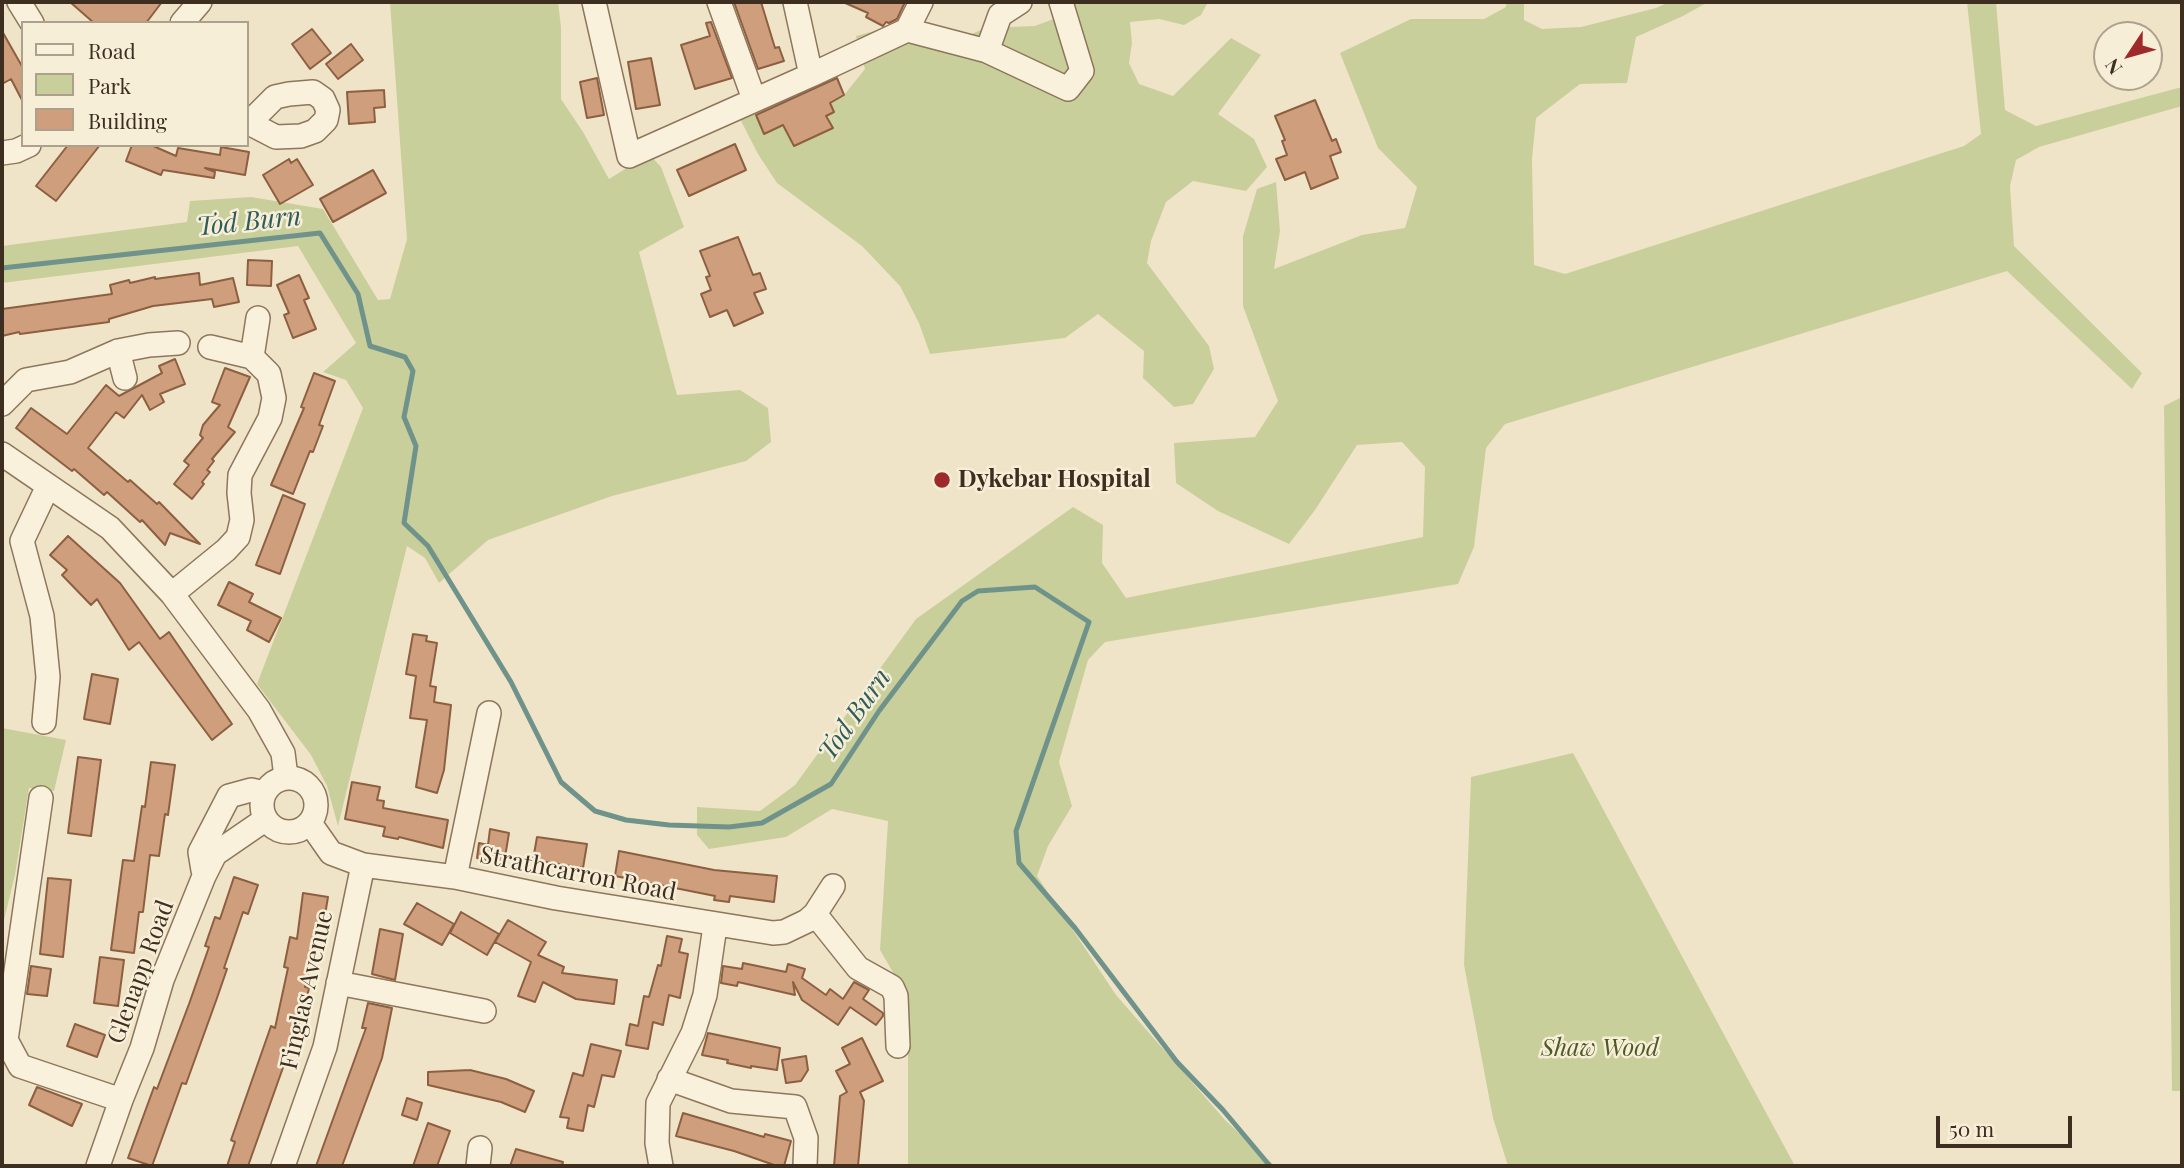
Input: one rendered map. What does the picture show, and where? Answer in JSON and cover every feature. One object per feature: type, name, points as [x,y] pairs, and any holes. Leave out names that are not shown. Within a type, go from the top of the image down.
[{"type":"street","points":[[19,2],[31,21]]},
{"type":"street","points":[[184,21],[200,2]]},
{"type":"street","points":[[594,2],[629,156],[907,30],[921,2]]},
{"type":"street","points":[[719,2],[754,99]]},
{"type":"street","points":[[795,2],[811,75]]},
{"type":"street","points":[[987,51],[994,8],[1020,2]]},
{"type":"street","points":[[907,30],[987,51],[1068,89],[1082,71],[1061,2]]},
{"type":"street","points":[[2,153],[25,147]]},
{"type":"street","points":[[252,357],[258,318]]},
{"type":"street","points":[[2,404],[26,380],[70,372],[118,351],[178,343]]},
{"type":"street","points":[[172,594],[238,537],[242,520],[240,475],[270,418],[274,398],[269,374],[252,357],[209,346]]},
{"type":"street","points":[[118,351],[125,378]]},
{"type":"street","points":[[2,454],[110,528],[172,594],[259,710],[283,753],[286,777]]},
{"type":"street","points":[[44,722],[48,677],[43,616],[22,541],[48,486]]},
{"type":"street","points":[[455,877],[489,713]]},
{"type":"street","points":[[286,777],[305,782],[315,795],[316,812],[310,823],[302,829],[281,831],[266,819],[262,807],[264,793],[270,785],[286,777]]},
{"type":"street","points":[[204,876],[200,852],[229,796],[251,790],[264,793]]},
{"type":"street","points":[[41,798],[6,1040],[20,1066],[121,1100]]},
{"type":"street","name":"Glenapp Road","points":[[98,1166],[142,1048],[162,980],[204,876],[215,854],[266,819]]},
{"type":"street","name":"Strathcarron Road","points":[[310,823],[331,853],[363,865],[455,877],[556,898],[715,926],[773,933],[784,932],[807,921],[815,914],[833,886]]},
{"type":"street","name":"Finglas Avenue","points":[[283,1166],[325,1047],[363,865]]},
{"type":"street","points":[[815,914],[858,968],[892,987],[896,996],[898,1045]]},
{"type":"street","points":[[661,1166],[657,1143],[658,1103],[693,1033],[705,995],[715,926]]},
{"type":"street","points":[[338,983],[484,1011]]},
{"type":"street","points":[[669,1079],[731,1101],[795,1107],[806,1138],[804,1166]]},
{"type":"green space","points":[[390,2],[558,2],[561,27],[561,99],[609,179],[649,154],[661,167],[684,227],[639,252],[677,395],[740,390],[768,408],[771,442],[746,461],[612,496],[488,540],[439,583],[425,558],[407,546],[338,826],[327,786],[311,755],[257,684],[363,408],[346,380],[323,372],[356,343],[298,246],[2,283],[2,246],[187,222],[190,201],[251,197],[323,209],[378,300],[390,299],[407,239]]},
{"type":"green space","points":[[1052,2],[1208,2],[1201,15],[1184,25],[1159,19],[1130,22],[1132,43],[1129,63],[1139,84],[1173,96],[1231,38],[1261,55],[1218,114],[1254,139],[1267,167],[1246,191],[1193,181],[1166,202],[1151,241],[1147,263],[1209,346],[1214,369],[1193,404],[1174,407],[1143,378],[1144,351],[1098,314],[1065,338],[930,354],[919,323],[900,286],[862,246],[777,183],[738,115],[753,109],[764,134],[783,125],[832,128],[826,116],[834,112],[830,103],[844,95],[865,69],[856,36],[899,24],[965,37],[985,28],[1035,26],[1056,18]]},
{"type":"green space","points":[[1506,2],[1524,2],[1524,20],[1542,29],[1581,27],[1656,8],[1669,2],[1708,2],[1636,37],[1627,83],[1580,84],[1536,118],[1532,159],[1534,265],[1565,274],[1964,146],[1981,134],[1967,2],[1996,2],[2005,110],[2036,126],[2182,87],[2182,106],[2039,147],[2016,160],[2010,186],[2014,246],[2142,373],[2132,389],[2007,271],[1505,424],[1486,448],[1474,547],[1458,584],[1105,642],[1088,660],[1059,762],[1072,806],[1048,846],[1037,876],[1116,995],[1225,1120],[1275,1166],[908,1166],[908,998],[880,950],[888,821],[832,809],[786,837],[709,849],[697,835],[697,807],[760,811],[795,785],[916,619],[1073,507],[1103,525],[1102,563],[1126,598],[1423,537],[1425,467],[1402,442],[1357,445],[1315,510],[1289,544],[1218,511],[1176,483],[1174,443],[1255,437],[1278,401],[1243,306],[1243,236],[1257,189],[1276,182],[1280,231],[1274,269],[1362,235],[1405,228],[1417,187],[1378,148],[1340,53],[1411,19],[1484,19],[1506,7]]},
{"type":"green space","points":[[2182,397],[2182,1091],[2172,1091],[2164,406]]},
{"type":"green space","points":[[2,728],[66,740],[54,791],[29,788],[15,875],[2,928]]},
{"type":"green space","name":"Shaw Wood","points":[[1573,753],[1795,1166],[1508,1166],[1493,1118],[1464,965],[1471,777]]},
{"type":"building","points":[[70,2],[162,2],[148,21],[92,21]]},
{"type":"building","points":[[734,2],[761,2],[775,48],[779,47],[784,61],[758,69]]},
{"type":"building","points":[[843,2],[905,2],[897,19],[886,22],[883,26],[866,17],[868,13]]},
{"type":"building","points":[[711,22],[732,78],[695,89],[681,45],[710,36],[706,23]]},
{"type":"building","points":[[312,29],[331,53],[310,69],[292,44]]},
{"type":"building","points":[[2,31],[21,64],[21,98],[11,79],[2,84]]},
{"type":"building","points":[[351,44],[363,60],[338,79],[326,64]]},
{"type":"building","points":[[651,58],[660,105],[636,109],[628,62]]},
{"type":"building","points":[[597,78],[604,115],[587,118],[580,82]]},
{"type":"building","points":[[837,78],[844,95],[830,103],[834,112],[826,116],[833,128],[794,146],[783,125],[764,134],[756,115]]},
{"type":"building","points":[[384,90],[385,107],[374,108],[375,122],[349,124],[347,92]]},
{"type":"building","points":[[1315,100],[1332,141],[1336,139],[1341,152],[1330,156],[1338,178],[1311,189],[1305,172],[1285,180],[1276,159],[1287,155],[1282,141],[1285,140],[1275,116]]},
{"type":"building","points":[[735,144],[746,170],[689,196],[677,170]]},
{"type":"building","points":[[66,147],[98,147],[56,201],[36,186]]},
{"type":"building","points":[[131,147],[156,147],[176,156],[178,148],[220,155],[221,147],[249,152],[245,175],[205,168],[215,172],[214,178],[163,170],[161,175],[126,161]]},
{"type":"building","points":[[289,159],[291,163],[297,159],[313,185],[280,204],[263,175]]},
{"type":"building","points":[[373,170],[386,193],[333,222],[320,199]]},
{"type":"building","points":[[738,237],[753,275],[760,273],[766,289],[754,293],[763,313],[734,326],[727,310],[710,317],[701,294],[711,290],[706,277],[710,276],[700,251]]},
{"type":"building","points":[[248,260],[272,261],[271,286],[247,285]]},
{"type":"building","points":[[199,273],[200,285],[233,278],[239,302],[214,307],[212,299],[153,306],[109,319],[109,322],[2,336],[2,309],[112,294],[110,285],[129,280],[130,283],[155,277]]},
{"type":"building","points":[[299,275],[309,298],[304,300],[316,329],[293,338],[284,315],[289,313],[277,285]]},
{"type":"building","points":[[175,359],[185,384],[160,394],[164,402],[150,410],[142,395],[124,418],[116,412],[88,448],[128,482],[130,480],[157,504],[159,502],[200,544],[170,533],[165,545],[142,520],[140,522],[107,492],[104,495],[74,469],[72,471],[16,428],[31,408],[67,434],[106,385],[119,396],[162,373],[159,366]]},
{"type":"building","points":[[225,368],[250,377],[228,427],[235,432],[212,459],[214,461],[207,470],[210,472],[202,482],[204,484],[192,499],[174,484],[189,465],[184,461],[203,438],[200,435],[203,425],[220,405],[212,402]]},
{"type":"building","points":[[314,373],[335,381],[319,425],[323,426],[293,494],[271,485],[304,408],[301,407]]},
{"type":"building","points":[[283,495],[305,504],[280,574],[256,565]]},
{"type":"building","points":[[68,536],[120,583],[160,639],[169,632],[232,724],[212,740],[139,642],[129,650],[97,599],[91,605],[62,575],[67,570],[50,555]]},
{"type":"building","points":[[229,582],[253,594],[249,602],[281,618],[269,642],[247,630],[251,621],[218,605]]},
{"type":"building","points":[[413,634],[427,636],[426,641],[437,643],[430,686],[436,687],[434,702],[451,705],[444,770],[437,793],[416,787],[427,720],[410,718],[416,676],[406,674]]},
{"type":"building","points":[[92,674],[118,679],[110,724],[84,719]]},
{"type":"building","points":[[78,757],[101,760],[91,836],[68,833]]},
{"type":"building","points":[[151,762],[175,765],[168,815],[165,814],[159,856],[150,855],[143,912],[139,912],[134,953],[111,950],[123,860],[134,861]]},
{"type":"building","points":[[352,782],[380,787],[377,800],[384,801],[383,808],[448,820],[443,848],[399,837],[383,836],[385,827],[345,819]]},
{"type":"building","points":[[490,829],[509,833],[504,863],[477,858],[479,843],[488,845]]},
{"type":"building","points":[[537,837],[587,844],[583,868],[533,860]]},
{"type":"building","points":[[619,851],[714,870],[777,876],[774,902],[730,896],[729,902],[714,900],[715,896],[615,876]]},
{"type":"building","points":[[234,877],[258,885],[248,914],[243,912],[217,998],[186,1084],[182,1083],[152,1166],[128,1158],[189,1004],[209,947],[205,946],[215,917],[220,919]]},
{"type":"building","points":[[48,878],[71,880],[63,957],[40,954]]},
{"type":"building","points":[[303,893],[328,897],[323,927],[318,926],[311,957],[305,987],[309,988],[303,1017],[248,1166],[227,1166],[235,1142],[231,1140],[271,1026],[275,1028],[288,968],[284,967],[290,937],[297,939]]},
{"type":"building","points":[[417,903],[454,924],[442,945],[404,924]]},
{"type":"building","points":[[461,912],[499,934],[487,955],[450,933]]},
{"type":"building","points":[[508,920],[546,942],[538,955],[564,967],[562,973],[617,980],[614,1004],[576,999],[543,982],[535,1002],[518,996],[531,962],[495,942]]},
{"type":"building","points":[[380,929],[403,934],[395,980],[372,974]]},
{"type":"building","points":[[667,936],[682,939],[679,952],[688,954],[680,998],[669,995],[663,1025],[653,1022],[648,1049],[626,1045],[630,1024],[638,1026],[644,996],[649,997],[658,965],[661,966]]},
{"type":"building","points":[[100,957],[124,960],[118,1006],[94,1003]]},
{"type":"building","points":[[743,963],[786,972],[788,964],[805,969],[802,978],[826,995],[830,989],[843,999],[854,982],[869,990],[863,999],[883,1013],[883,1016],[876,1025],[850,1007],[838,1025],[802,1000],[793,982],[795,995],[738,982],[737,986],[721,983],[723,966],[742,969]]},
{"type":"building","points":[[31,966],[51,969],[47,996],[27,994]]},
{"type":"building","points":[[368,1003],[392,1008],[382,1058],[342,1166],[316,1166],[366,1028],[362,1028]]},
{"type":"building","points":[[75,1024],[105,1035],[97,1057],[67,1046]]},
{"type":"building","points":[[708,1033],[780,1048],[777,1070],[751,1068],[702,1055]]},
{"type":"building","points":[[862,1038],[883,1081],[860,1092],[864,1101],[858,1166],[834,1166],[840,1096],[847,1092],[836,1071],[850,1064],[842,1048]]},
{"type":"building","points":[[591,1044],[621,1051],[614,1077],[602,1075],[594,1107],[588,1105],[583,1131],[567,1128],[569,1118],[560,1117],[573,1073],[583,1076]]},
{"type":"building","points":[[806,1056],[808,1070],[801,1081],[786,1083],[782,1060]]},
{"type":"building","points":[[470,1070],[506,1079],[534,1091],[525,1112],[501,1102],[428,1085],[428,1072]]},
{"type":"building","points":[[37,1087],[82,1104],[72,1126],[29,1105]]},
{"type":"building","points":[[407,1098],[422,1103],[417,1120],[402,1115]]},
{"type":"building","points":[[683,1113],[764,1137],[765,1134],[791,1141],[784,1166],[676,1136]]},
{"type":"building","points":[[428,1123],[450,1131],[437,1166],[413,1166]]},
{"type":"building","points":[[516,1149],[563,1162],[562,1166],[510,1166]]},
{"type":"waterway","name":"Tod Burn","points":[[2,268],[320,233],[358,294],[370,346],[405,357],[413,371],[404,417],[416,446],[404,523],[428,546],[511,682],[561,782],[595,811],[626,820],[669,825],[729,827],[762,823],[831,784],[879,711],[962,601],[978,591],[1035,587],[1089,622],[1016,831],[1019,863],[1075,928],[1177,1062],[1223,1110],[1270,1166]]},
{"type":"place","name":"Dykebar Hospital","points":[[942,480]]}]
